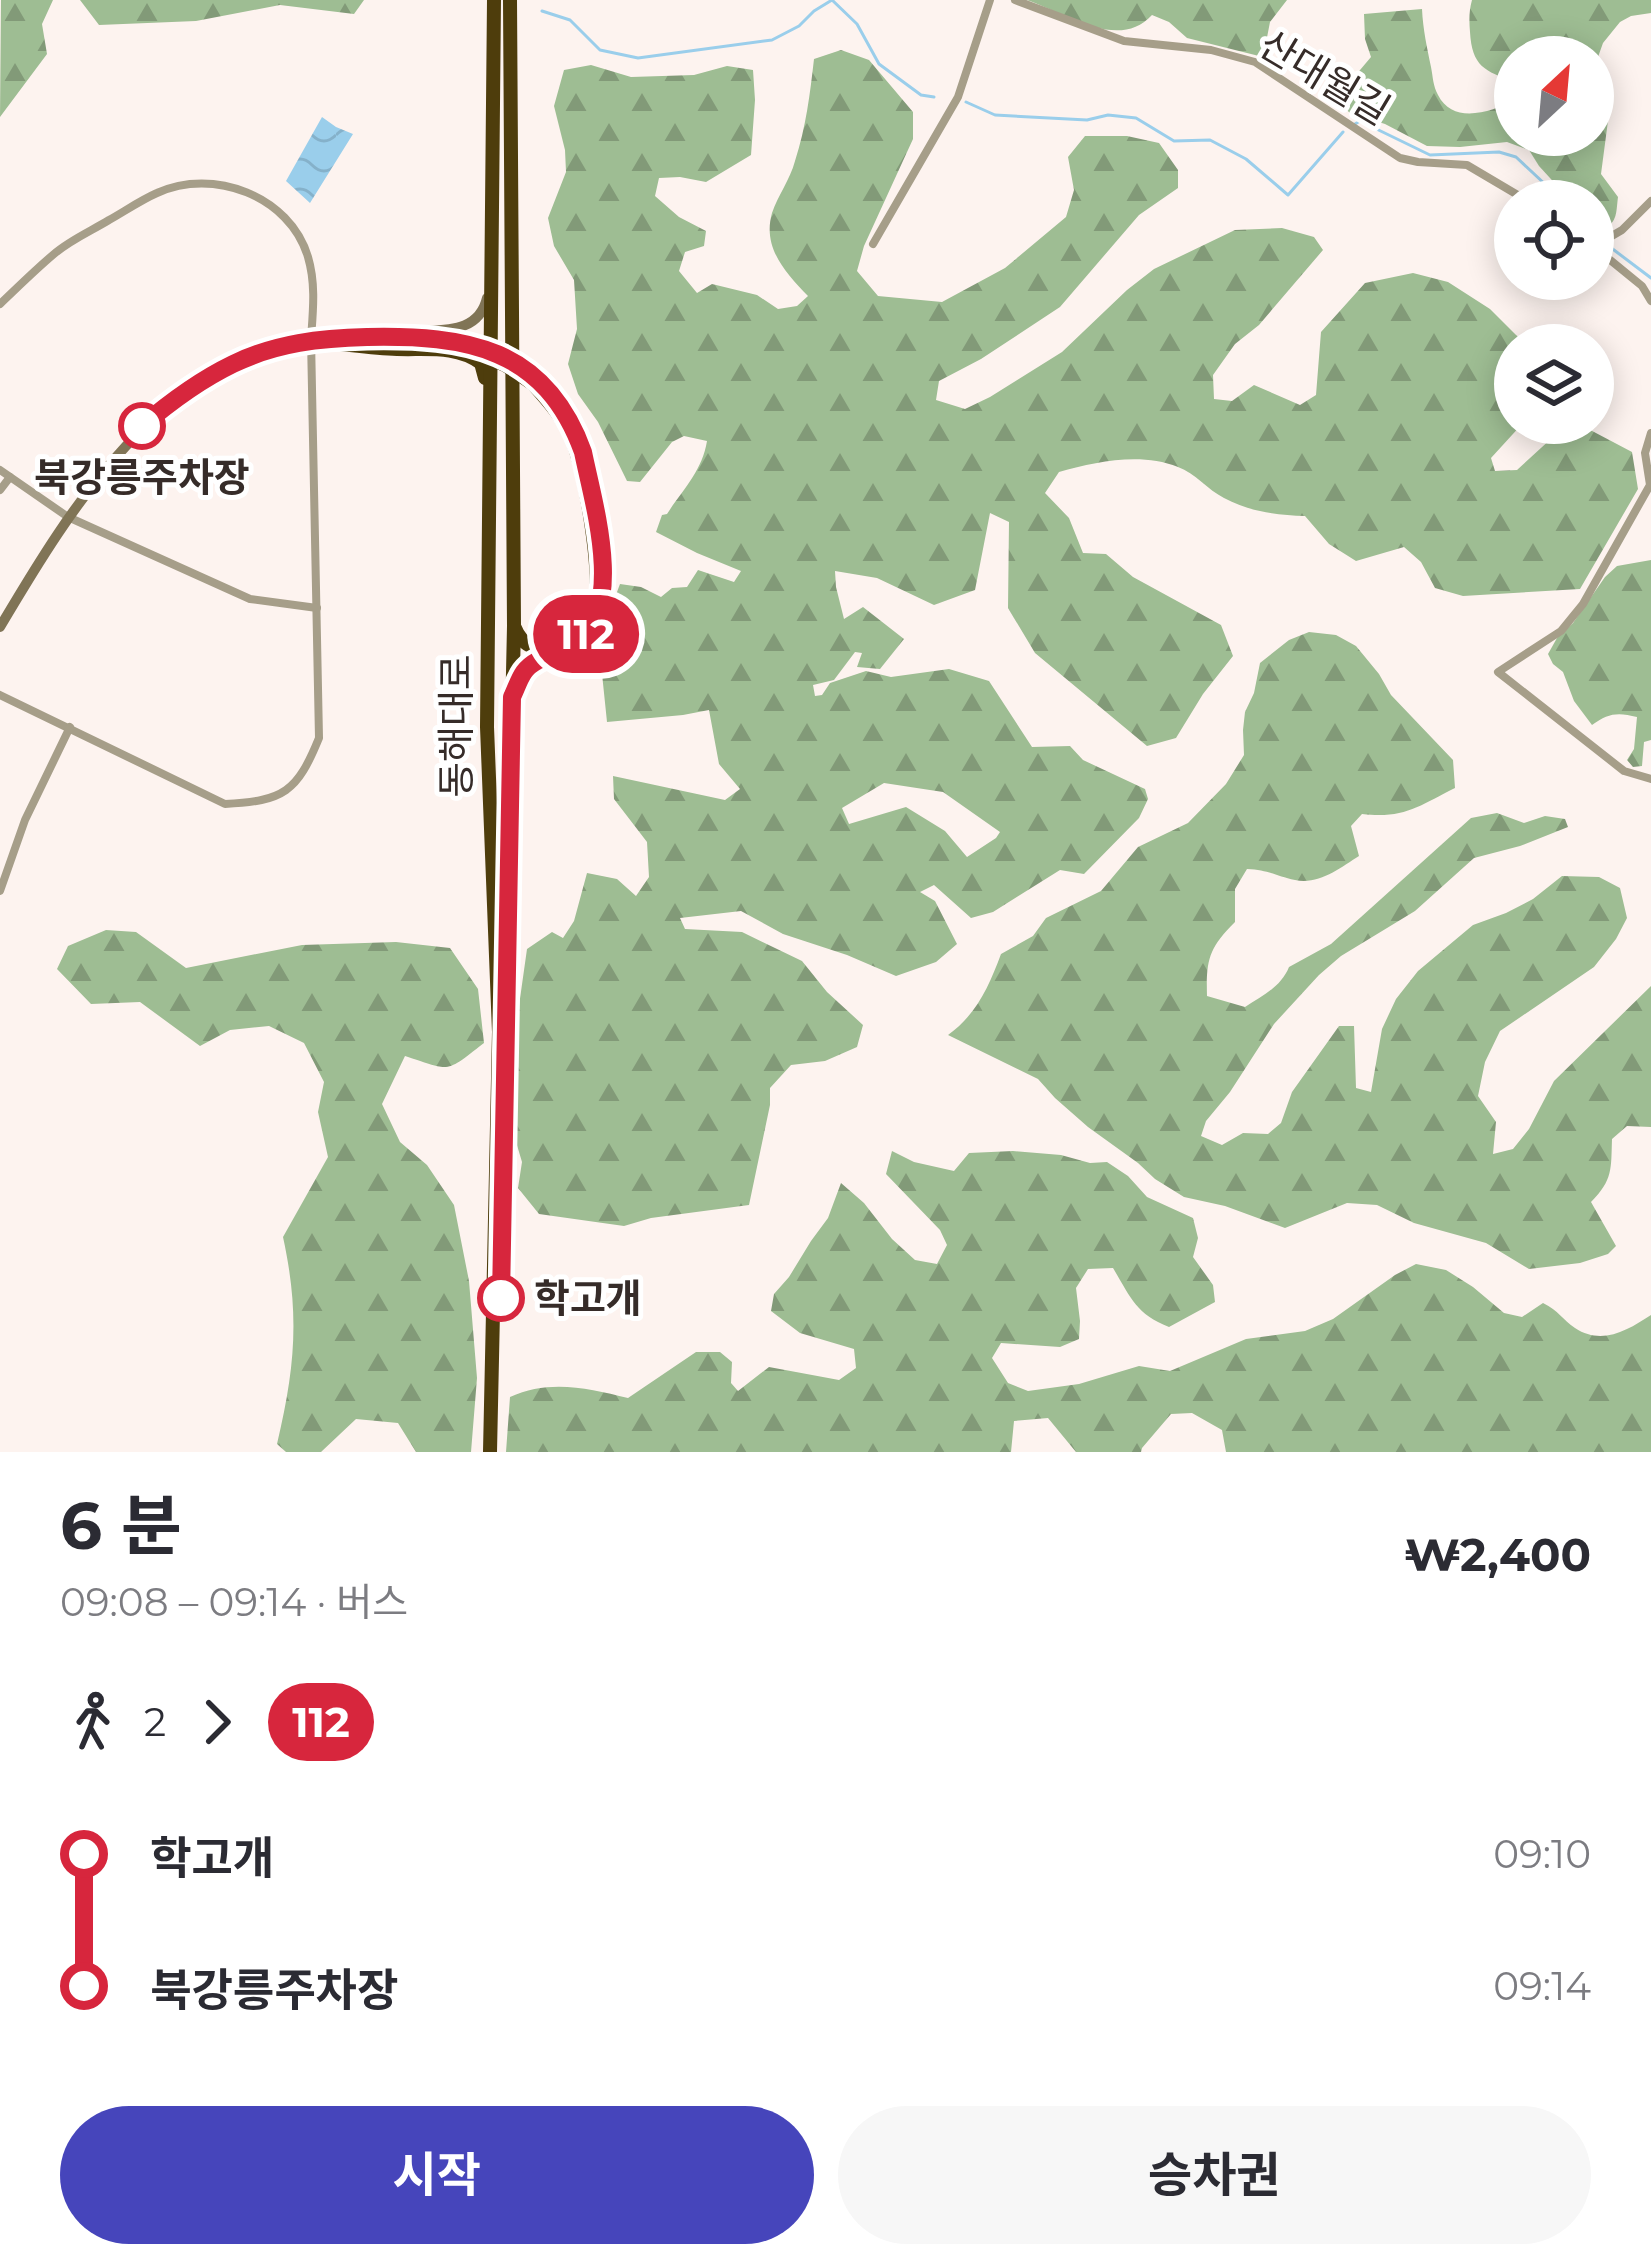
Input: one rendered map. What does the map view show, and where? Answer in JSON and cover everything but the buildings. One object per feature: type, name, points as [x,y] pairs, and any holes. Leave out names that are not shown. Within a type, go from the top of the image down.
[{"type":"highway","name":"동해대로","points":[[494,0],[487,727],[499,1032],[494,1452]]},
{"type":"highway","name":"동해대로","points":[[494,1452],[514,626],[510,0]]},
{"type":"highway","points":[[316,340],[468,346],[535,382],[558,415],[572,439],[582,478],[596,567],[596,599],[586,622],[563,644],[547,648],[528,644],[514,626]]},
{"type":"highway","points":[[316,340],[446,349],[481,363],[488,471]]},
{"type":"street","points":[[873,244],[958,97],[990,0]]},
{"type":"street","name":"산대월길","points":[[1016,0],[1124,41],[1211,50],[1255,62],[1400,158],[1467,165],[1494,181]]},
{"type":"street","points":[[0,304],[58,250],[160,191],[196,183],[226,185],[275,208],[294,228],[308,254],[314,293],[319,738],[306,769],[290,789],[260,802],[225,804],[0,695]]},
{"type":"street","points":[[1614,235],[1651,201]]},
{"type":"street","points":[[0,627],[68,517],[142,426],[172,401],[234,364],[316,340],[374,331],[452,330],[473,323],[484,310],[489,292],[493,235]]},
{"type":"street","points":[[1614,263],[1642,286],[1651,301]]},
{"type":"street","points":[[512,697],[529,666],[580,641],[602,602],[602,560],[583,452],[555,399],[535,382]]},
{"type":"street","points":[[1651,433],[1645,453],[1650,485],[1583,604],[1561,631],[1498,672],[1624,771],[1651,779]]},
{"type":"street","points":[[0,470],[68,517],[250,599],[317,608]]},
{"type":"street","points":[[0,490],[10,477]]},
{"type":"street","points":[[0,891],[25,820],[70,727]]},
{"type":"green space","points":[[1,0],[53,0],[42,24],[47,54],[0,117]]},
{"type":"green space","points":[[80,0],[364,0],[354,14],[280,5],[196,21],[99,25]]},
{"type":"green space","points":[[1027,0],[1287,0],[1270,22],[1264,53],[1259,56],[1187,38],[1152,15],[1124,30],[1107,30]]},
{"type":"green space","points":[[1472,0],[1651,0],[1651,13],[1631,16],[1609,36],[1494,36],[1494,73],[1474,53]]},
{"type":"green space","points":[[1422,9],[1438,95],[1453,110],[1494,109],[1494,143],[1427,146],[1385,124],[1350,113],[1340,104],[1344,89],[1371,57],[1364,14]]},
{"type":"green space","points":[[841,50],[869,60],[913,112],[913,139],[857,271],[878,296],[942,302],[1005,268],[1066,217],[1074,190],[1068,157],[1085,136],[1127,136],[1159,143],[1178,170],[1178,188],[1139,215],[1060,307],[939,381],[936,400],[965,409],[990,397],[1062,352],[1154,269],[1235,230],[1282,228],[1314,237],[1323,250],[1259,325],[1235,344],[1213,375],[1214,399],[1232,401],[1254,385],[1300,405],[1316,395],[1321,332],[1365,283],[1413,273],[1448,282],[1505,324],[1494,324],[1494,444],[1504,444],[1491,458],[1495,471],[1517,470],[1545,444],[1614,443],[1632,452],[1638,489],[1580,589],[1463,596],[1435,588],[1421,562],[1404,547],[1356,561],[1329,544],[1305,516],[1244,507],[1163,462],[1118,460],[1059,472],[1045,493],[1069,518],[1083,553],[1106,554],[1133,577],[1221,625],[1233,656],[1176,738],[1147,746],[1035,653],[1008,608],[1009,522],[990,513],[975,590],[934,605],[877,578],[835,571],[844,619],[863,607],[904,639],[880,669],[857,667],[862,653],[855,652],[834,680],[813,685],[815,696],[822,695],[830,683],[866,671],[891,677],[949,669],[989,681],[1032,747],[1070,746],[1083,760],[1145,789],[1148,799],[1139,818],[1084,874],[1060,870],[993,912],[971,918],[934,885],[920,892],[935,901],[957,944],[936,962],[896,976],[783,934],[741,911],[680,918],[685,929],[742,932],[802,961],[863,1025],[857,1047],[825,1061],[791,1065],[770,1088],[749,1205],[624,1226],[539,1214],[518,1188],[522,1162],[505,1105],[527,949],[552,932],[563,938],[574,921],[587,873],[617,879],[636,896],[649,877],[647,842],[614,799],[613,776],[725,800],[740,789],[719,764],[709,710],[607,722],[601,664],[609,650],[620,584],[661,597],[672,588],[687,587],[698,570],[734,582],[741,571],[656,532],[662,515],[697,470],[707,441],[684,436],[672,442],[640,482],[627,481],[598,422],[578,394],[568,364],[577,329],[574,280],[554,246],[548,218],[566,172],[554,106],[564,70],[591,65],[631,77],[694,75],[727,66],[753,70],[751,155],[706,182],[659,178],[655,196],[679,217],[706,231],[704,246],[685,252],[679,271],[697,293],[712,284],[757,295],[778,309],[797,306],[808,296],[778,259],[770,237],[772,213],[790,175],[814,59]],"holes":[[[884,783],[943,792],[1000,832],[967,857],[945,831],[906,807],[849,824],[842,808]]]},
{"type":"green space","points":[[1533,156],[1603,156],[1601,174],[1605,180],[1552,180]]},
{"type":"green space","points":[[1651,560],[1651,740],[1644,742],[1642,766],[1633,767],[1627,760],[1634,749],[1637,717],[1613,715],[1592,725],[1548,654],[1617,566]]},
{"type":"green space","points":[[1309,632],[1336,635],[1356,646],[1391,695],[1453,760],[1455,788],[1400,813],[1362,814],[1351,826],[1359,856],[1321,878],[1295,880],[1247,869],[1235,889],[1235,922],[1211,955],[1207,996],[1245,1007],[1264,995],[1289,967],[1331,944],[1471,818],[1497,813],[1524,823],[1545,816],[1565,819],[1568,827],[1474,858],[1415,911],[1341,956],[1274,1024],[1206,1121],[1201,1136],[1222,1145],[1243,1133],[1268,1134],[1281,1123],[1292,1092],[1339,1026],[1354,1026],[1356,1088],[1371,1092],[1382,1029],[1396,999],[1418,971],[1473,925],[1533,899],[1562,876],[1599,877],[1620,888],[1627,918],[1616,939],[1594,967],[1500,1031],[1485,1062],[1478,1096],[1496,1122],[1493,1154],[1513,1149],[1554,1081],[1651,986],[1651,1127],[1627,1126],[1612,1139],[1609,1174],[1591,1202],[1616,1246],[1608,1254],[1580,1263],[1529,1269],[1486,1243],[1414,1223],[1377,1205],[1347,1203],[1285,1228],[1184,1197],[1088,1127],[1038,1079],[948,1035],[981,999],[1001,954],[1033,936],[1046,918],[1101,891],[1138,847],[1188,823],[1226,784],[1244,755],[1245,712],[1260,663],[1289,640]]},
{"type":"green space","points":[[106,930],[136,932],[186,968],[302,945],[396,942],[450,948],[478,989],[484,1043],[447,1067],[405,1056],[382,1104],[400,1142],[427,1165],[454,1205],[469,1281],[477,1378],[471,1452],[416,1452],[398,1423],[356,1419],[321,1452],[286,1452],[277,1444],[293,1341],[292,1291],[283,1237],[328,1157],[318,1112],[324,1082],[304,1043],[269,1026],[230,1030],[200,1046],[140,1002],[91,1004],[57,969],[68,946]]},
{"type":"green space","points":[[892,1151],[914,1162],[954,1171],[969,1153],[1013,1151],[1107,1162],[1147,1197],[1193,1218],[1198,1238],[1193,1257],[1213,1285],[1215,1302],[1169,1327],[1142,1311],[1113,1268],[1088,1269],[1076,1288],[1079,1339],[1060,1347],[1001,1343],[992,1358],[1008,1383],[1028,1391],[1079,1384],[1139,1366],[1170,1371],[1246,1339],[1305,1331],[1333,1319],[1416,1264],[1446,1270],[1504,1313],[1522,1317],[1543,1303],[1575,1328],[1595,1336],[1624,1330],[1651,1315],[1651,1452],[1226,1452],[1222,1430],[1192,1413],[1171,1414],[1141,1452],[1076,1452],[1048,1418],[1014,1421],[1011,1452],[506,1452],[510,1397],[525,1391],[569,1387],[628,1398],[696,1352],[720,1352],[732,1362],[731,1383],[738,1391],[769,1367],[839,1380],[856,1368],[854,1349],[800,1333],[771,1311],[774,1294],[828,1218],[841,1183],[915,1260],[937,1264],[947,1245],[940,1230],[886,1174]]},
{"type":"water","points":[[322,117],[353,134],[310,203],[286,181]]},
{"type":"waterway","points":[[542,11],[570,20],[600,50],[638,58],[772,40],[832,0],[857,24],[879,64],[921,95],[934,97]]},
{"type":"waterway","points":[[966,102],[995,115],[1136,118],[1174,141],[1210,140],[1246,159],[1288,195],[1343,132]]},
{"type":"waterway","points":[[1355,124],[1360,121],[1430,155],[1499,152],[1516,157],[1541,180]]},
{"type":"waterway","points":[[1614,250],[1651,278]]},
{"type":"bus line","name":"112","points":[[142,426],[200,383],[264,352],[318,338],[398,336],[469,343],[509,359],[555,399],[577,436],[602,560],[602,602],[580,641],[529,666],[512,697],[501,1298]]},
{"type":"place","name":"북강릉주차장","points":[[142,426]]},
{"type":"place","name":"학고개","points":[[501,1298]]}]
